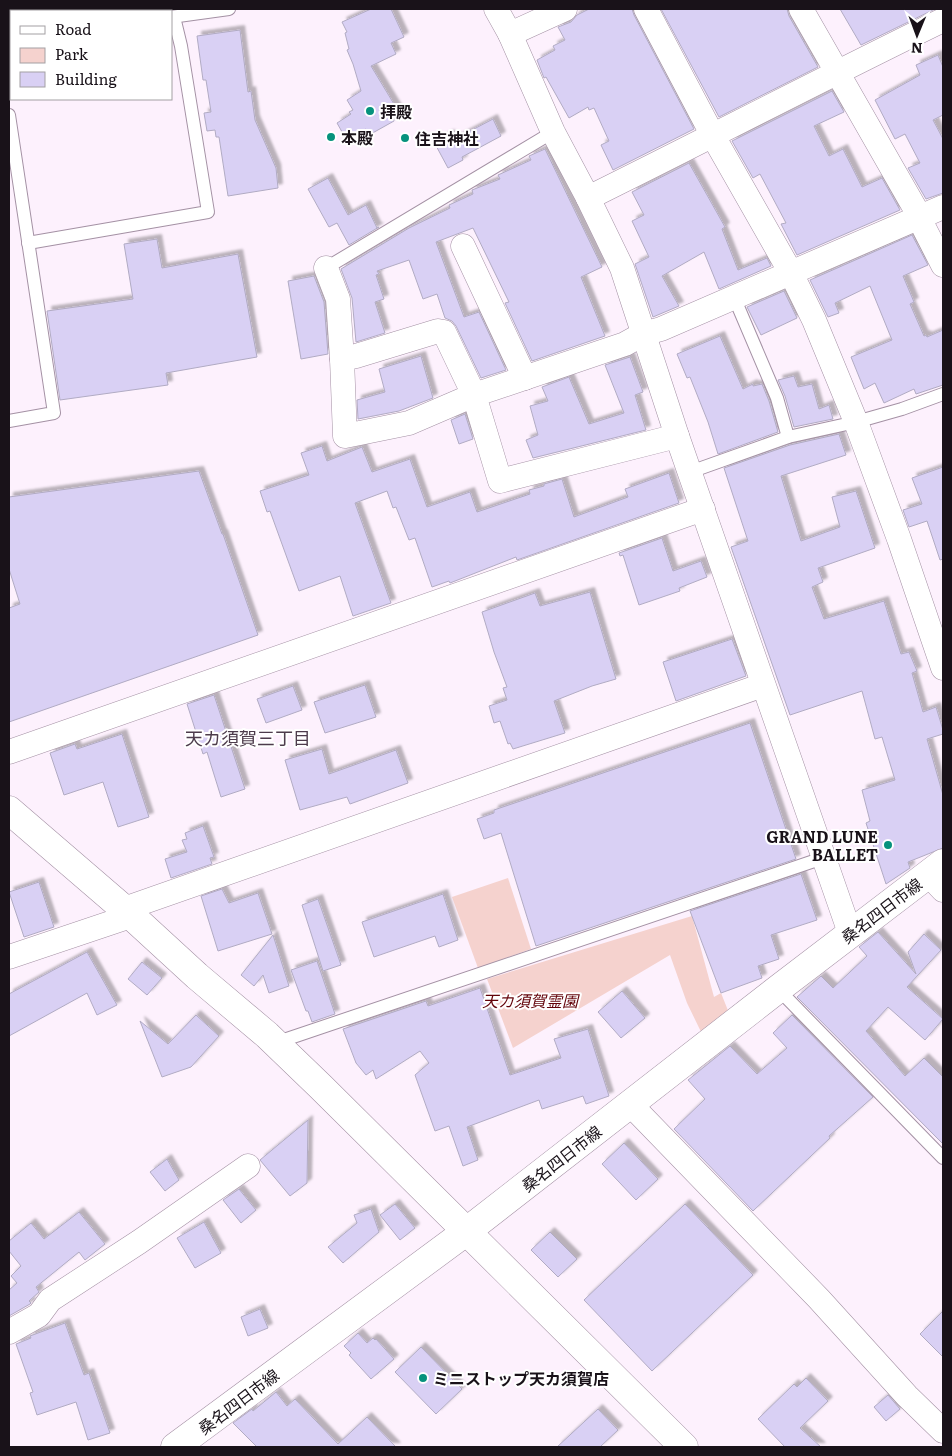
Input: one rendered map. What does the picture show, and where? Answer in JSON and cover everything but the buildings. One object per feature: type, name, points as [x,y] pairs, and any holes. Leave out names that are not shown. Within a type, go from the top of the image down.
[{"type":"main road","points":[[9,810],[128,912],[275,1044],[684,1447]]},
{"type":"main road","name":"桑名四日市線","points":[[176,1447],[466,1231],[850,933],[938,876]]},
{"type":"street","points":[[496,9],[510,34],[553,132],[622,268],[677,436],[850,933]]},
{"type":"street","points":[[510,34],[565,9]]},
{"type":"street","points":[[646,9],[713,136],[791,273],[814,320],[937,626],[943,668]]},
{"type":"street","points":[[801,9],[916,210],[929,214]]},
{"type":"street","points":[[588,198],[943,20]]},
{"type":"street","points":[[929,214],[943,265]]},
{"type":"street","points":[[326,268],[338,299],[345,436],[409,423],[474,395],[625,344],[643,334],[661,329],[929,214]]},
{"type":"street","points":[[462,246],[525,378]]},
{"type":"street","points":[[342,359],[438,331],[444,332],[474,395],[500,480],[677,436]]},
{"type":"street","points":[[9,752],[703,509]]},
{"type":"street","points":[[9,957],[128,912],[763,685]]},
{"type":"street","points":[[630,1104],[819,1299],[907,1396],[943,1432]]},
{"type":"street","points":[[9,1332],[39,1314],[50,1300],[139,1242],[248,1166]]},
{"type":"lane","points":[[28,243],[208,212],[181,46],[173,17],[204,11],[229,9]]},
{"type":"lane","points":[[9,115],[54,413],[9,421]]},
{"type":"lane","points":[[326,268],[553,132]]},
{"type":"lane","points":[[734,297],[778,398],[788,437]]},
{"type":"lane","points":[[690,472],[788,437],[856,422],[902,409],[943,394]]},
{"type":"lane","points":[[275,1044],[823,858]]},
{"type":"lane","points":[[778,989],[943,1158]]},
{"type":"green space","points":[[508,878],[531,949],[478,968],[452,897]]},
{"type":"green space","name":"天カ須賀霊園","points":[[692,916],[714,997],[721,993],[731,1018],[704,1038],[687,1003],[670,955],[513,1048],[487,979]]},
{"type":"place","name":"拝殿","points":[[370,111]]},
{"type":"place","name":"本殿","points":[[331,137]]},
{"type":"place","name":"住吉神社","points":[[405,138]]},
{"type":"place","name":"GRAND LUNE BALLET","points":[[888,845]]},
{"type":"place","name":"ミニストップ天カ須賀店","points":[[423,1378]]},
{"type":"district","name":"天カ須賀三丁目","points":[[248,737]]}]
